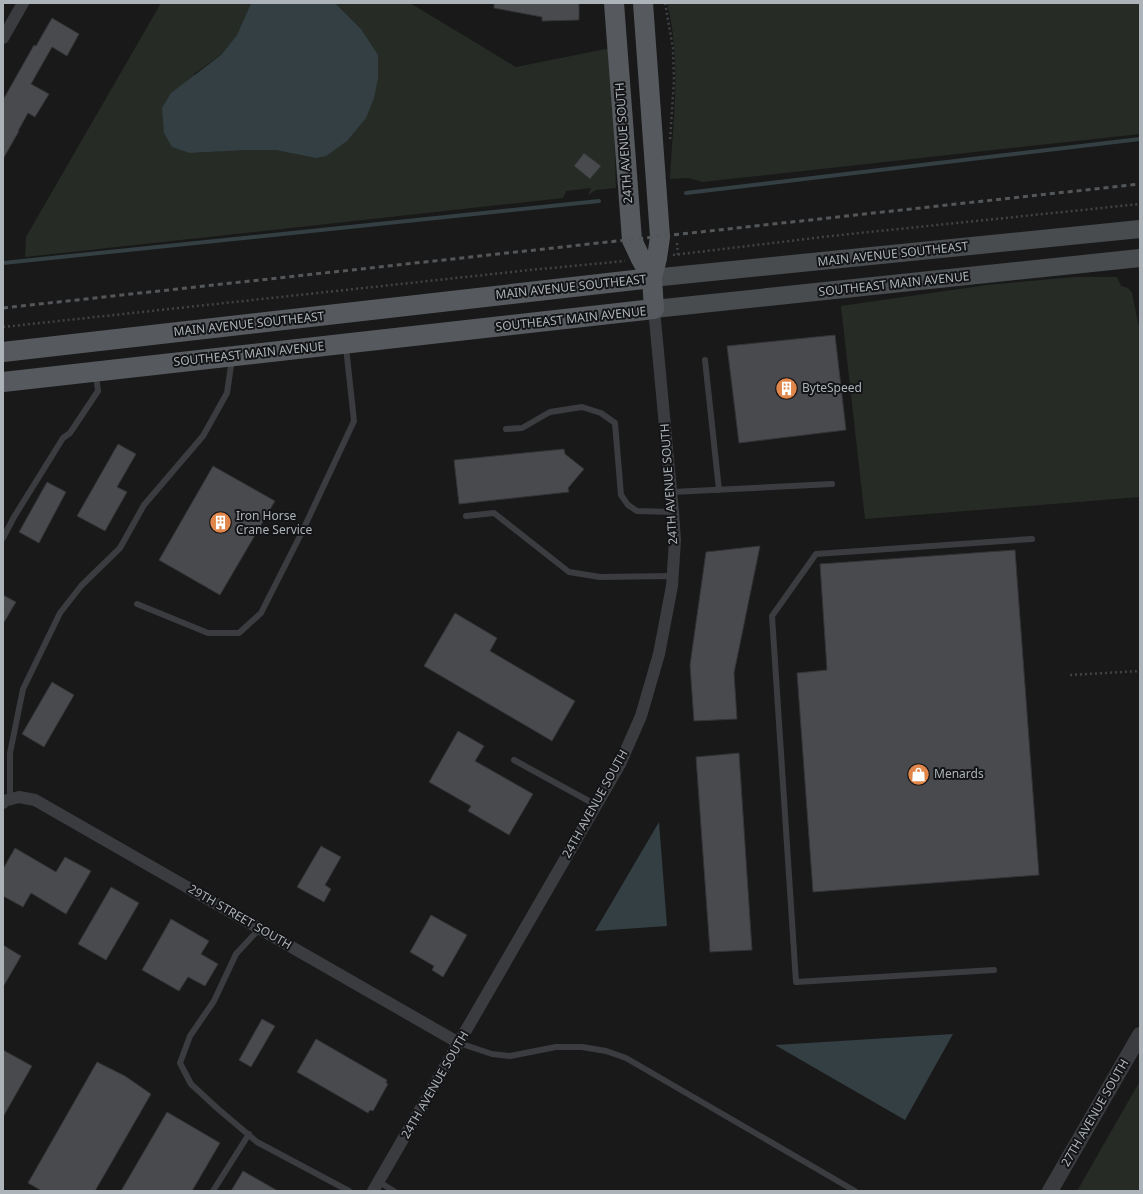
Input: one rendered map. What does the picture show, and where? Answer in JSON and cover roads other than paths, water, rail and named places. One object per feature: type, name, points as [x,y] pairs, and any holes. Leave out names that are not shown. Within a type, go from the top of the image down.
[{"type":"main road","name":"24TH AVENUE SOUTH","points":[[614,3],[632,240],[649,259],[654,309]]},
{"type":"main road","name":"24TH AVENUE SOUTH","points":[[643,3],[660,237],[649,259]]},
{"type":"main road","name":"MAIN AVENUE SOUTHEAST","points":[[3,352],[652,278],[1140,229]]},
{"type":"main road","name":"SOUTHEAST MAIN AVENUE","points":[[3,382],[654,309],[1140,258]]},
{"type":"street","points":[[3,38],[23,3]]},
{"type":"street","name":"24TH AVENUE SOUTH","points":[[376,1186],[620,764],[641,716],[660,654],[672,586],[675,540],[672,492],[654,309]]},
{"type":"street","name":"29TH STREET SOUTH","points":[[11,800],[35,800],[459,1042]]},
{"type":"street","name":"27TH AVENUE SOUTH","points":[[1050,1191],[1140,1035]]},
{"type":"lane","points":[[137,604],[208,634],[240,633],[261,613],[302,532],[354,421],[346,344]]},
{"type":"lane","points":[[11,800],[10,753],[23,689],[60,613],[81,586],[120,548],[144,505],[203,436],[227,393],[233,356]]},
{"type":"lane","points":[[705,360],[719,490]]},
{"type":"lane","points":[[3,538],[62,438],[70,433],[98,391],[96,371]]},
{"type":"lane","points":[[506,429],[522,428],[550,412],[582,407],[601,413],[615,423],[621,495],[628,504],[637,511],[673,512]]},
{"type":"lane","points":[[672,492],[832,484]]},
{"type":"lane","points":[[466,516],[494,513],[569,572],[600,577],[673,576]]},
{"type":"lane","points":[[994,970],[796,982],[772,616],[816,554],[1032,539]]},
{"type":"lane","points":[[514,760],[596,805]]},
{"type":"lane","points":[[260,928],[236,954],[214,1001],[190,1036],[180,1063],[191,1084],[257,1142],[349,1191]]},
{"type":"lane","points":[[459,1042],[492,1054],[510,1056],[556,1047],[582,1047],[606,1050],[633,1062],[855,1191]]},
{"type":"lane","points":[[213,1191],[249,1134]]},
{"type":"lane","points":[[376,1186],[394,1191]]},
{"type":"waterway","points":[[686,193],[1140,139]]},
{"type":"waterway","points":[[3,263],[599,201]]},
{"type":"railway","points":[[3,308],[1140,184]]},
{"type":"place","name":"ByteSpeed","points":[[787,388]]},
{"type":"place","name":"Iron Horse Crane Service","points":[[221,523]]},
{"type":"place","name":"Menards","points":[[918,774]]}]
